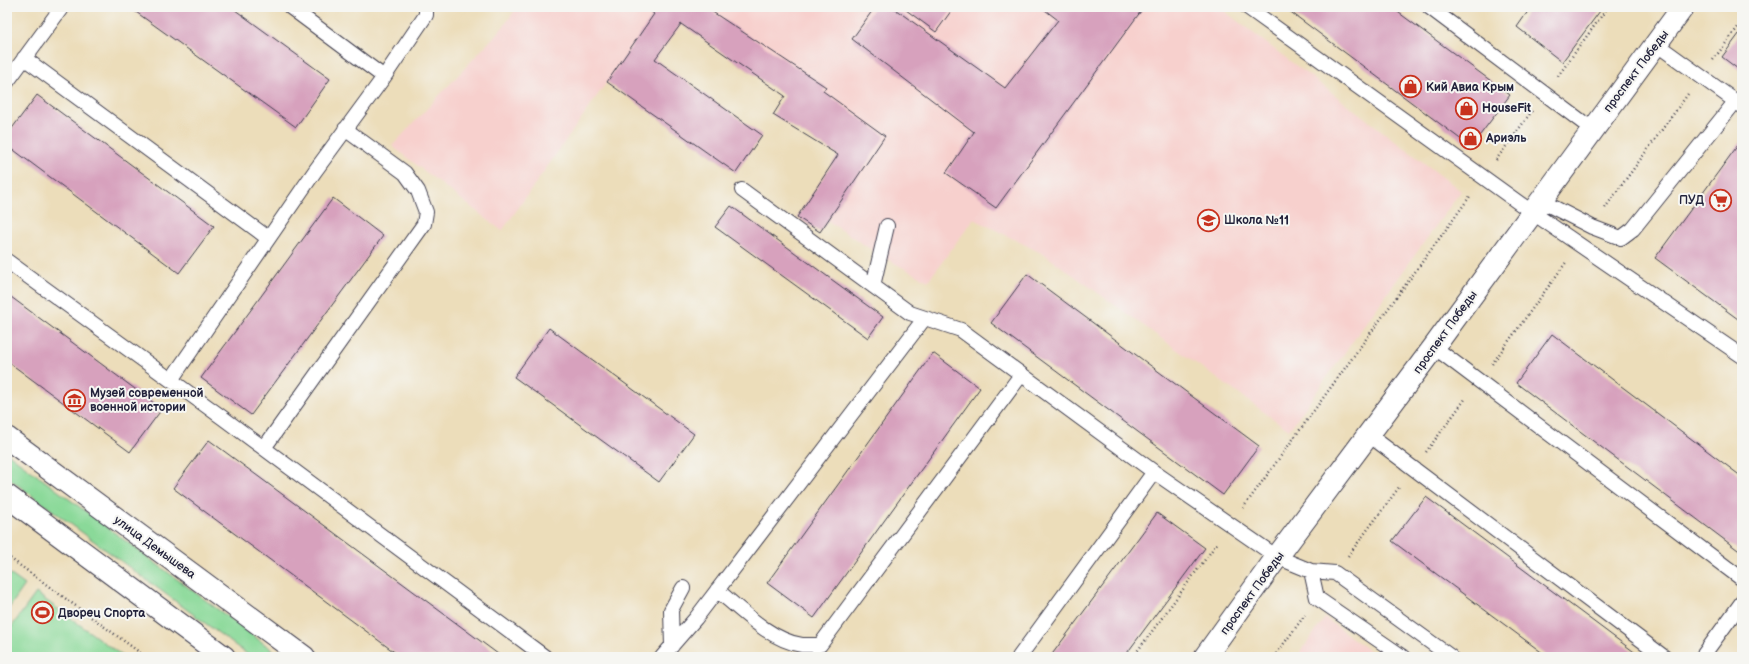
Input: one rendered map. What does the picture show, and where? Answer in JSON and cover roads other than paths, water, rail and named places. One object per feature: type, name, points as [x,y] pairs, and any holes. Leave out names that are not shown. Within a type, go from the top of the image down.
[{"type":"street","name":"проспект Победы","points":[[1205,657],[1277,556],[1369,435],[1683,7]]},
{"type":"street","name":"улица Демышева","points":[[7,438],[304,657]]},
{"type":"street","points":[[7,496],[224,657]]},
{"type":"lane","points":[[7,82],[62,7]]},
{"type":"lane","points":[[290,7],[384,77]]},
{"type":"lane","points":[[171,380],[268,238],[345,129],[384,77],[426,15],[426,7]]},
{"type":"lane","points":[[1247,7],[1484,177],[1537,207],[1621,238],[1634,229],[1733,107],[1701,76],[1656,44]]},
{"type":"lane","points":[[1434,8],[1544,94],[1593,130]]},
{"type":"lane","points":[[24,58],[268,238]]},
{"type":"lane","points":[[264,448],[424,224],[426,212],[418,191],[405,173],[345,129]]},
{"type":"lane","points":[[742,190],[910,313],[924,319],[961,330],[1154,472],[1277,556],[1312,571],[1335,573],[1451,657]]},
{"type":"lane","points":[[1537,207],[1579,244],[1742,356]]},
{"type":"lane","points":[[873,286],[887,226]]},
{"type":"lane","points":[[7,261],[264,448],[545,657]]},
{"type":"lane","points":[[662,657],[717,590],[924,319]]},
{"type":"lane","points":[[1434,347],[1742,579]]},
{"type":"lane","points":[[717,590],[755,621],[780,638],[801,645],[820,645],[1021,375]]},
{"type":"lane","points":[[1369,435],[1664,657]]},
{"type":"lane","points":[[1019,657],[1154,472]]},
{"type":"lane","points":[[1312,571],[1317,598],[1403,657]]},
{"type":"lane","points":[[672,646],[671,610],[683,588]]},
{"type":"lane","points":[[1702,657],[1742,602]]},
{"type":"place","name":"Кий Авиа Крым","points":[[1411,87]]},
{"type":"place","name":"HouseFit","points":[[1466,108]]},
{"type":"place","name":"Ариэль","points":[[1471,138]]},
{"type":"place","name":"ПУД","points":[[1720,200]]},
{"type":"place","name":"Школа №11","points":[[1208,220]]},
{"type":"place","name":"Музей современной военной истории","points":[[74,400]]},
{"type":"place","name":"Дворец Спорта","points":[[43,613]]}]
